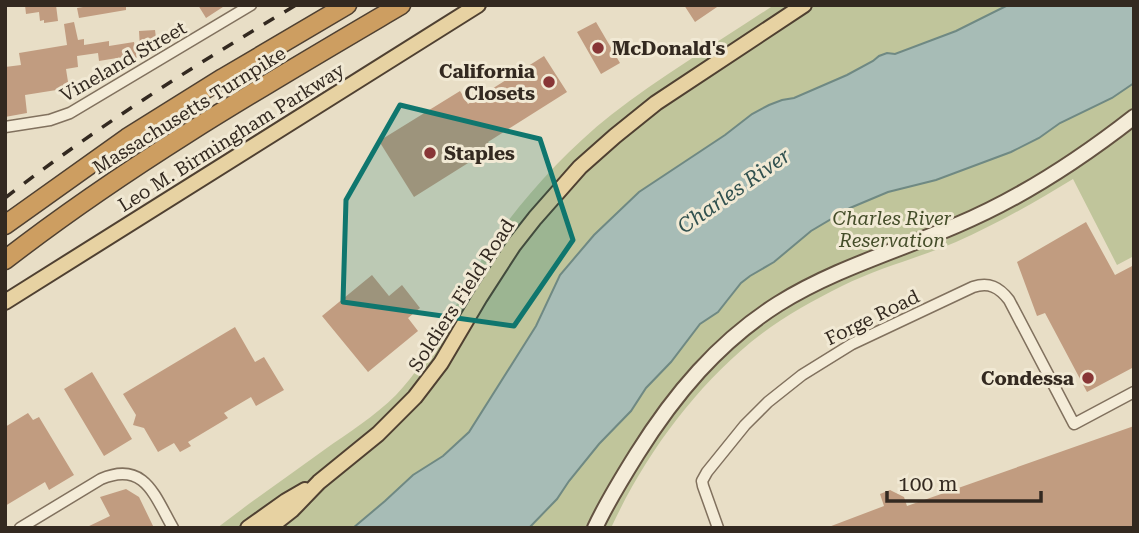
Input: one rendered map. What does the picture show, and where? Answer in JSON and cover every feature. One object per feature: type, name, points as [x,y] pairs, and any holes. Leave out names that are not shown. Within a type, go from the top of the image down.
[{"type":"highway","name":"Massachusetts Turnpike","points":[[5,225],[137,132],[347,5]]},
{"type":"highway","name":"Massachusetts Turnpike","points":[[5,260],[83,201],[178,138],[401,5]]},
{"type":"main road","name":"Leo M. Birmingham Parkway","points":[[5,302],[478,5]]},
{"type":"main road","name":"Soldiers Field Road","points":[[269,528],[292,510],[319,482],[378,434],[422,389],[513,247],[580,167],[668,95],[804,5]]},
{"type":"main road","name":"Soldiers Field Road","points":[[248,528],[319,482]]},
{"type":"street","name":"Vineland Street","points":[[5,127],[50,120],[70,113],[251,5]]},
{"type":"street","points":[[595,528],[629,466],[671,403],[701,368],[756,319],[779,303],[824,279],[993,208],[1070,164],[1134,117]]},
{"type":"street","name":"Forge Road","points":[[718,528],[703,479],[724,449],[756,414],[802,375],[840,351],[973,287],[994,287],[1009,300],[1074,424],[1134,392]]},
{"type":"street","points":[[20,528],[101,479],[124,473],[135,475],[144,482],[173,528]]},
{"type":"highlighted area","points":[[400,105],[540,139],[573,240],[514,326],[343,302],[346,200]]},
{"type":"green space","points":[[774,5],[1008,5],[956,31],[895,54],[879,56],[847,75],[752,114],[639,192],[594,235],[583,250],[543,309],[536,326],[469,432],[443,456],[413,475],[353,528],[217,528],[361,424],[396,395],[428,354],[493,242],[531,193],[569,152],[611,115],[651,86]]},
{"type":"green space","name":"Charles River Reservation","points":[[1134,83],[1134,256],[1117,265],[1073,179],[971,235],[842,286],[761,334],[708,382],[671,427],[638,476],[611,528],[529,528],[557,499],[599,444],[631,411],[646,388],[671,362],[700,324],[727,302],[741,283],[774,262],[811,231],[850,208],[888,192],[936,180],[1011,152],[1060,123],[1112,98]]},
{"type":"water","name":"Charles River","points":[[1008,5],[1134,5],[1134,83],[1112,98],[1060,123],[1039,138],[1011,152],[936,180],[888,192],[850,208],[811,231],[774,262],[741,283],[718,312],[700,324],[671,362],[646,388],[631,411],[599,444],[557,499],[529,528],[353,528],[413,475],[443,456],[469,432],[536,326],[560,275],[594,235],[639,192],[769,105],[794,98],[847,75],[879,56],[895,54],[956,31]]},
{"type":"building","points":[[25,5],[56,5],[58,21],[44,23],[44,20],[40,21],[39,12],[26,14]]},
{"type":"building","points":[[126,5],[126,10],[79,18],[77,8]]},
{"type":"building","points":[[198,5],[226,5],[206,18]]},
{"type":"building","points":[[684,5],[720,5],[695,22]]},
{"type":"building","points":[[74,22],[78,40],[84,39],[84,45],[109,41],[109,46],[134,42],[137,59],[123,62],[123,57],[99,61],[98,53],[77,56],[78,67],[66,69],[69,88],[25,95],[27,113],[5,117],[5,67],[21,65],[19,53],[67,45],[64,24]]},
{"type":"building","name":"McDonald's","points":[[596,22],[620,63],[601,74],[577,32]]},
{"type":"building","points":[[155,30],[157,46],[140,48],[139,31]]},
{"type":"building","points":[[544,56],[567,92],[488,142],[492,148],[414,197],[379,141],[460,91],[468,104]]},
{"type":"building","points":[[1086,222],[1115,275],[1134,265],[1134,367],[1087,392],[1045,313],[1037,316],[1017,262]]},
{"type":"building","points":[[372,275],[389,296],[402,285],[420,308],[408,318],[418,331],[368,372],[322,316]]},
{"type":"building","points":[[235,327],[255,362],[264,357],[284,390],[256,406],[251,397],[224,413],[228,418],[188,442],[191,446],[180,452],[174,443],[158,452],[144,428],[133,425],[136,415],[123,394]]},
{"type":"building","points":[[92,372],[132,439],[104,456],[64,389]]},
{"type":"building","points":[[28,413],[33,420],[39,417],[74,475],[49,490],[45,482],[5,506],[5,427]]},
{"type":"building","points":[[1134,426],[1134,528],[826,528],[884,506],[880,494],[890,490],[904,497],[907,506]]},
{"type":"building","points":[[126,489],[139,497],[154,528],[85,528],[110,516],[100,497]]},
{"type":"railway","points":[[5,198],[148,97],[296,5]]},
{"type":"place","name":"McDonald's","points":[[598,48]]},
{"type":"place","name":"California Closets","points":[[549,82]]},
{"type":"place","name":"Staples","points":[[430,153]]},
{"type":"place","name":"Condessa","points":[[1088,378]]}]
